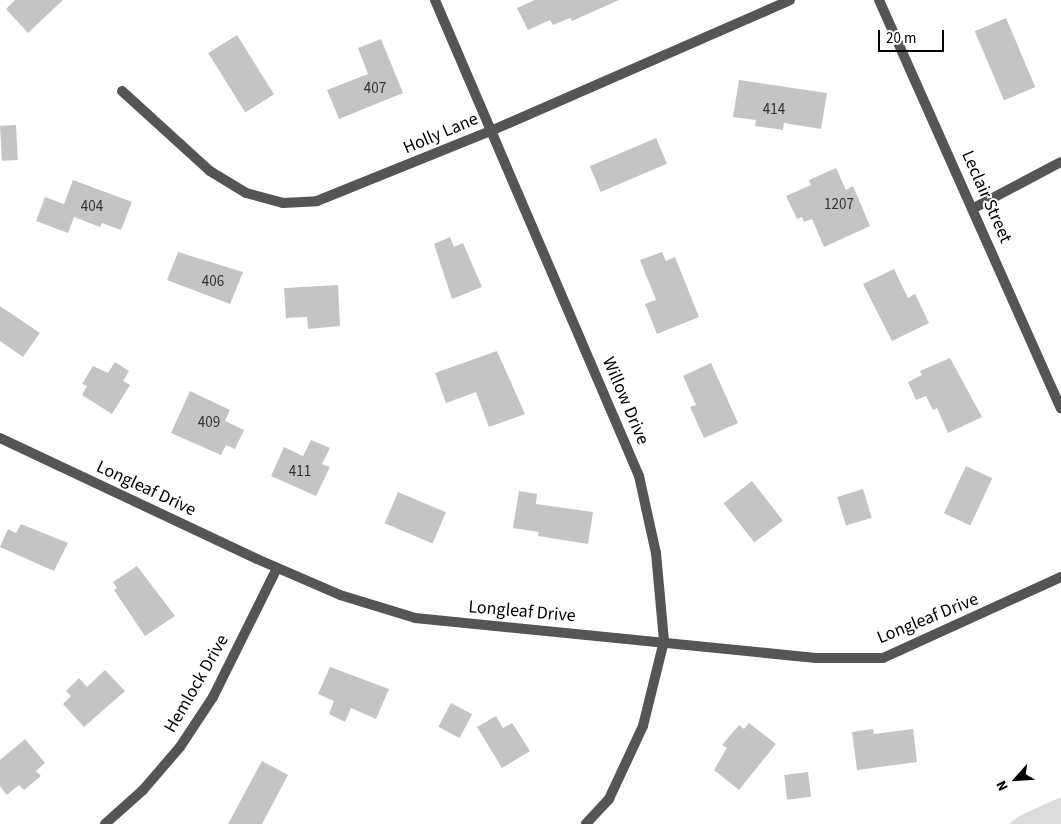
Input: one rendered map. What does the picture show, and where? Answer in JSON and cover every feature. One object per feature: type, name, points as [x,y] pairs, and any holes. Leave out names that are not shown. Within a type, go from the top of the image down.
[{"type":"street","name":"Willow Drive","points":[[435,0],[493,130],[639,476],[656,553],[664,641],[643,726],[609,800],[586,824]]},
{"type":"street","name":"Holly Lane","points":[[122,91],[210,171],[246,193],[283,203],[317,201],[493,130],[790,0]]},
{"type":"street","name":"Leclair Street","points":[[879,0],[974,208],[1061,408]]},
{"type":"street","points":[[974,208],[1061,162]]},
{"type":"street","name":"Longleaf Drive","points":[[0,438],[277,568],[340,595],[415,618],[664,641],[816,658],[883,658],[1061,577]]},
{"type":"street","name":"Hemlock Drive","points":[[105,824],[143,790],[180,747],[212,697],[277,568]]},
{"type":"shaded area","points":[[1061,797],[1061,824],[1009,824],[1021,815]]},
{"type":"building","points":[[15,0],[63,0],[28,33],[6,9]]},
{"type":"building","points":[[535,0],[619,0],[572,21],[570,18],[553,25],[550,20],[528,30],[517,8]]},
{"type":"building","points":[[1006,18],[1035,87],[1004,100],[975,31]]},
{"type":"building","points":[[237,35],[274,94],[245,112],[208,53]]},
{"type":"building","points":[[381,39],[403,93],[339,119],[327,90],[368,74],[358,48]]},
{"type":"building","points":[[739,80],[827,93],[821,129],[784,123],[783,130],[755,126],[756,120],[733,117]]},
{"type":"building","points":[[16,125],[18,160],[2,161],[0,126]]},
{"type":"building","points":[[656,138],[667,164],[601,192],[590,166]]},
{"type":"building","points":[[836,168],[846,190],[853,186],[870,226],[824,247],[812,219],[804,222],[802,217],[797,219],[786,196],[811,185],[809,180]]},
{"type":"building","points":[[73,180],[132,202],[121,230],[102,223],[100,227],[74,217],[68,233],[36,221],[45,197],[64,204]]},
{"type":"building","points":[[450,237],[454,247],[463,243],[482,287],[452,299],[434,244]]},
{"type":"building","points":[[178,252],[243,272],[230,304],[167,280]]},
{"type":"building","points":[[662,252],[666,261],[675,257],[699,317],[657,334],[645,304],[656,300],[640,260]]},
{"type":"building","points":[[894,269],[908,298],[915,294],[929,323],[892,341],[863,284]]},
{"type":"building","points":[[338,285],[340,326],[308,329],[307,317],[286,318],[284,288]]},
{"type":"building","points":[[0,306],[40,333],[23,357],[0,341]]},
{"type":"building","points":[[497,351],[525,414],[489,427],[476,392],[446,403],[435,373]]},
{"type":"building","points":[[950,358],[982,417],[948,433],[937,408],[933,410],[926,396],[916,400],[908,382],[922,375],[920,371]]},
{"type":"building","points":[[115,362],[129,371],[123,381],[130,385],[112,414],[82,395],[87,386],[82,384],[93,366],[108,373]]},
{"type":"building","points":[[711,363],[738,423],[704,438],[690,407],[696,405],[683,376]]},
{"type":"building","points":[[190,391],[230,410],[225,421],[244,430],[235,449],[226,445],[221,455],[171,433]]},
{"type":"building","points":[[311,440],[330,448],[322,464],[330,467],[316,496],[271,476],[284,447],[303,456]]},
{"type":"building","points":[[966,466],[992,478],[970,525],[944,513]]},
{"type":"building","points":[[752,481],[783,520],[754,543],[724,503]]},
{"type":"building","points":[[863,489],[872,518],[846,526],[837,497]]},
{"type":"building","points":[[519,491],[537,494],[536,504],[593,512],[588,544],[538,536],[539,532],[513,528]]},
{"type":"building","points":[[398,492],[446,512],[433,544],[385,523]]},
{"type":"building","points":[[21,524],[68,543],[54,571],[0,547],[8,529],[16,533]]},
{"type":"building","points":[[137,566],[175,616],[145,636],[114,590],[117,588],[113,582]]},
{"type":"building","points":[[330,667],[389,689],[376,719],[351,708],[345,722],[329,714],[334,701],[318,694]]},
{"type":"building","points":[[105,670],[125,691],[84,727],[63,704],[71,696],[66,691],[79,678],[87,687]]},
{"type":"building","points":[[451,703],[472,714],[460,738],[438,727]]},
{"type":"building","points":[[496,716],[503,728],[512,723],[530,751],[502,768],[477,727]]},
{"type":"building","points":[[749,723],[776,744],[739,790],[714,770],[727,748],[722,745],[739,725],[744,729]]},
{"type":"building","points":[[873,729],[874,734],[913,729],[917,762],[857,770],[852,732]]},
{"type":"building","points":[[25,739],[45,763],[36,771],[41,776],[24,790],[19,785],[7,795],[0,786],[0,760]]},
{"type":"building","points":[[262,761],[288,775],[262,824],[228,824]]},
{"type":"building","points":[[808,772],[811,797],[787,800],[784,775]]}]
